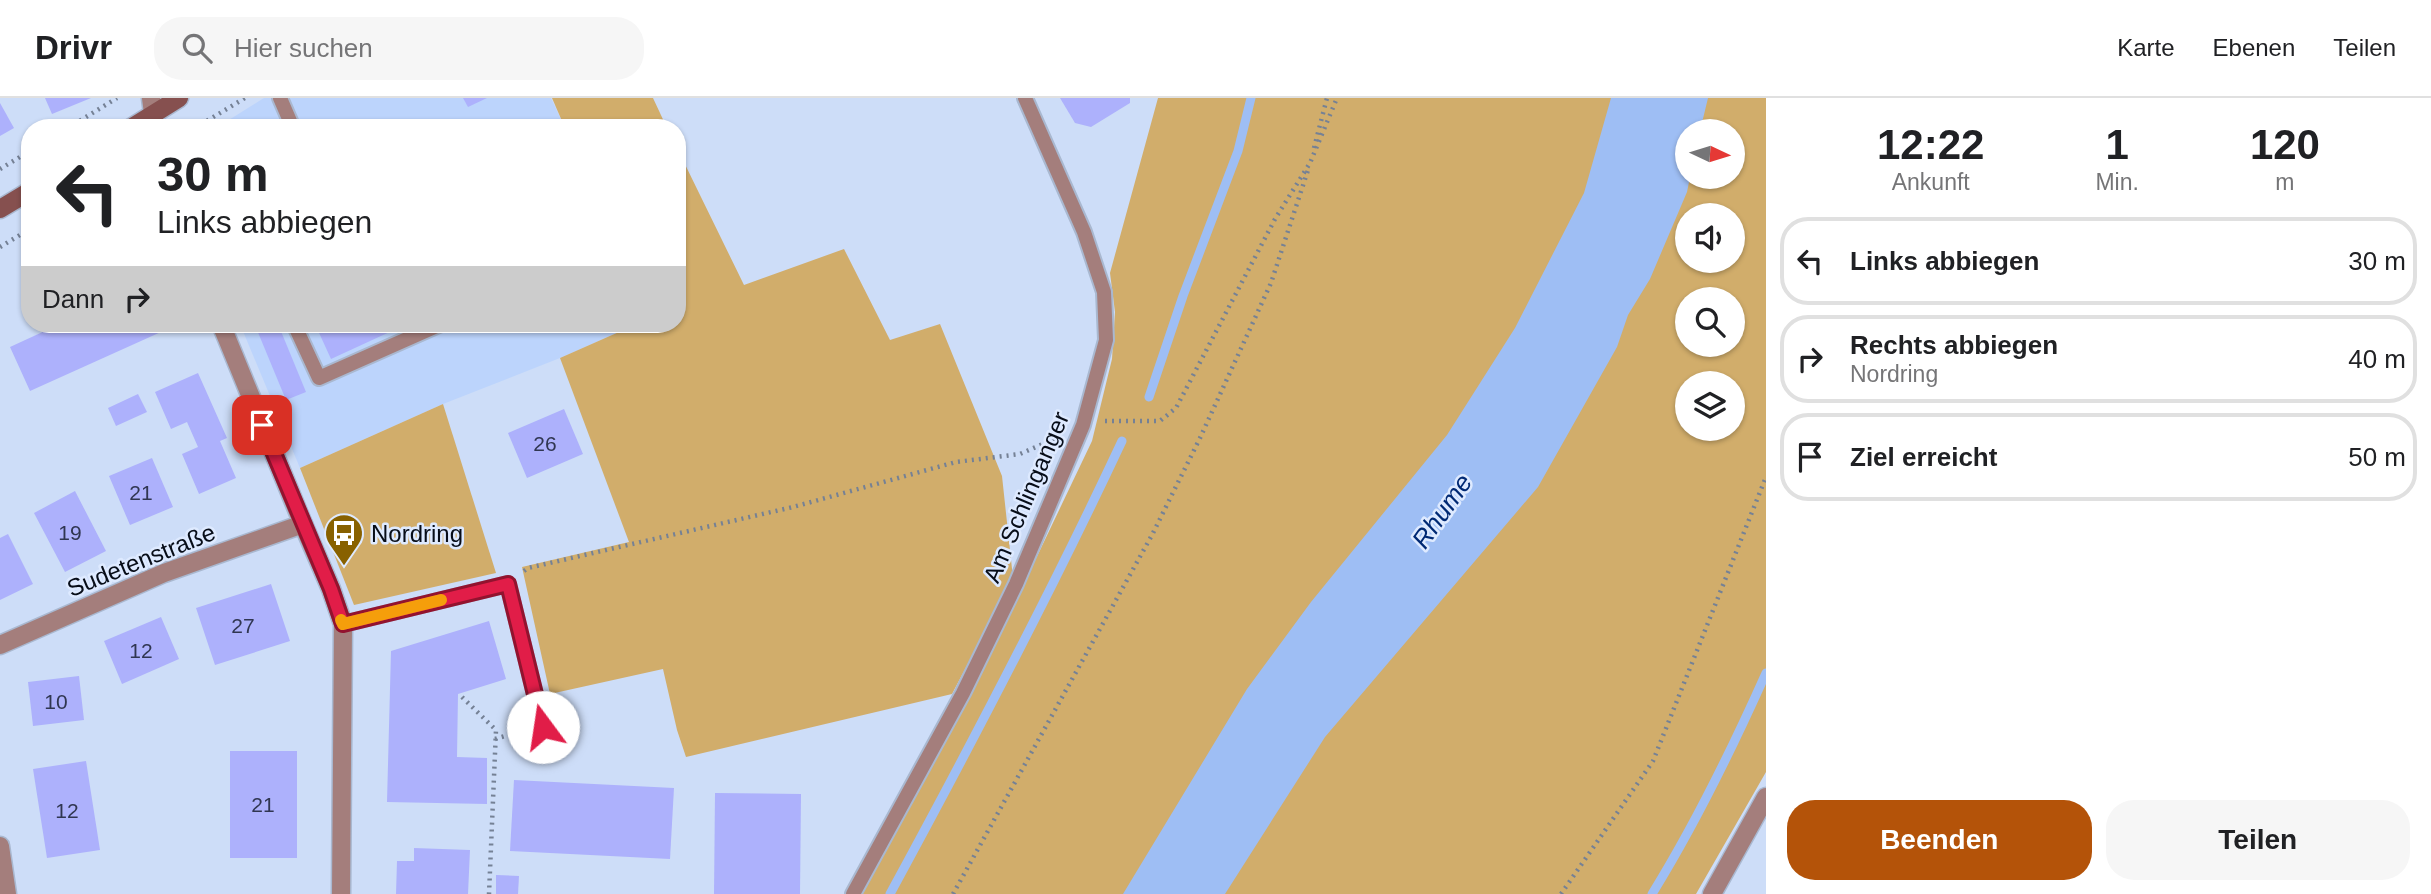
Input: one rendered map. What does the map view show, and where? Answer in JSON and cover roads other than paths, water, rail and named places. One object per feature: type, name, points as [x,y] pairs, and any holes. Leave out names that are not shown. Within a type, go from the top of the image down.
[{"type":"main road","points":[[153,113],[179,98]]},
{"type":"main road","points":[[0,209],[21,196]]},
{"type":"street","points":[[225,333],[343,624],[341,894]]},
{"type":"street","name":"Sudetenstraße","points":[[0,645],[164,573],[303,524]]},
{"type":"street","points":[[1712,894],[1766,797]]},
{"type":"street","points":[[0,846],[7,894]]},
{"type":"lane","points":[[280,98],[289,119]]},
{"type":"lane","name":"Am Schlinganger","points":[[853,894],[956,705],[1016,584],[1083,425],[1106,340],[1104,292],[1084,232],[1025,98]]},
{"type":"lane","points":[[298,333],[319,379],[421,333]]},
{"type":"lane","points":[[343,624],[508,584],[543,727]]},
{"type":"water","name":"Rhume","points":[[1611,98],[1708,98],[1703,119],[1675,119],[1675,189],[1688,189],[1687,192],[1682,203],[1675,203],[1675,220],[1650,279],[1628,315],[1617,347],[1538,487],[1325,737],[1225,894],[1123,894],[1247,689],[1311,602],[1447,435],[1515,328],[1584,193]]},
{"type":"waterway","points":[[1149,397],[1183,296],[1238,151],[1251,98]]},
{"type":"waterway","points":[[890,894],[1067,556],[1122,441]]},
{"type":"waterway","points":[[1652,894],[1713,785],[1766,673]]},
{"type":"place","name":"Nordring","points":[[344,567]]}]
